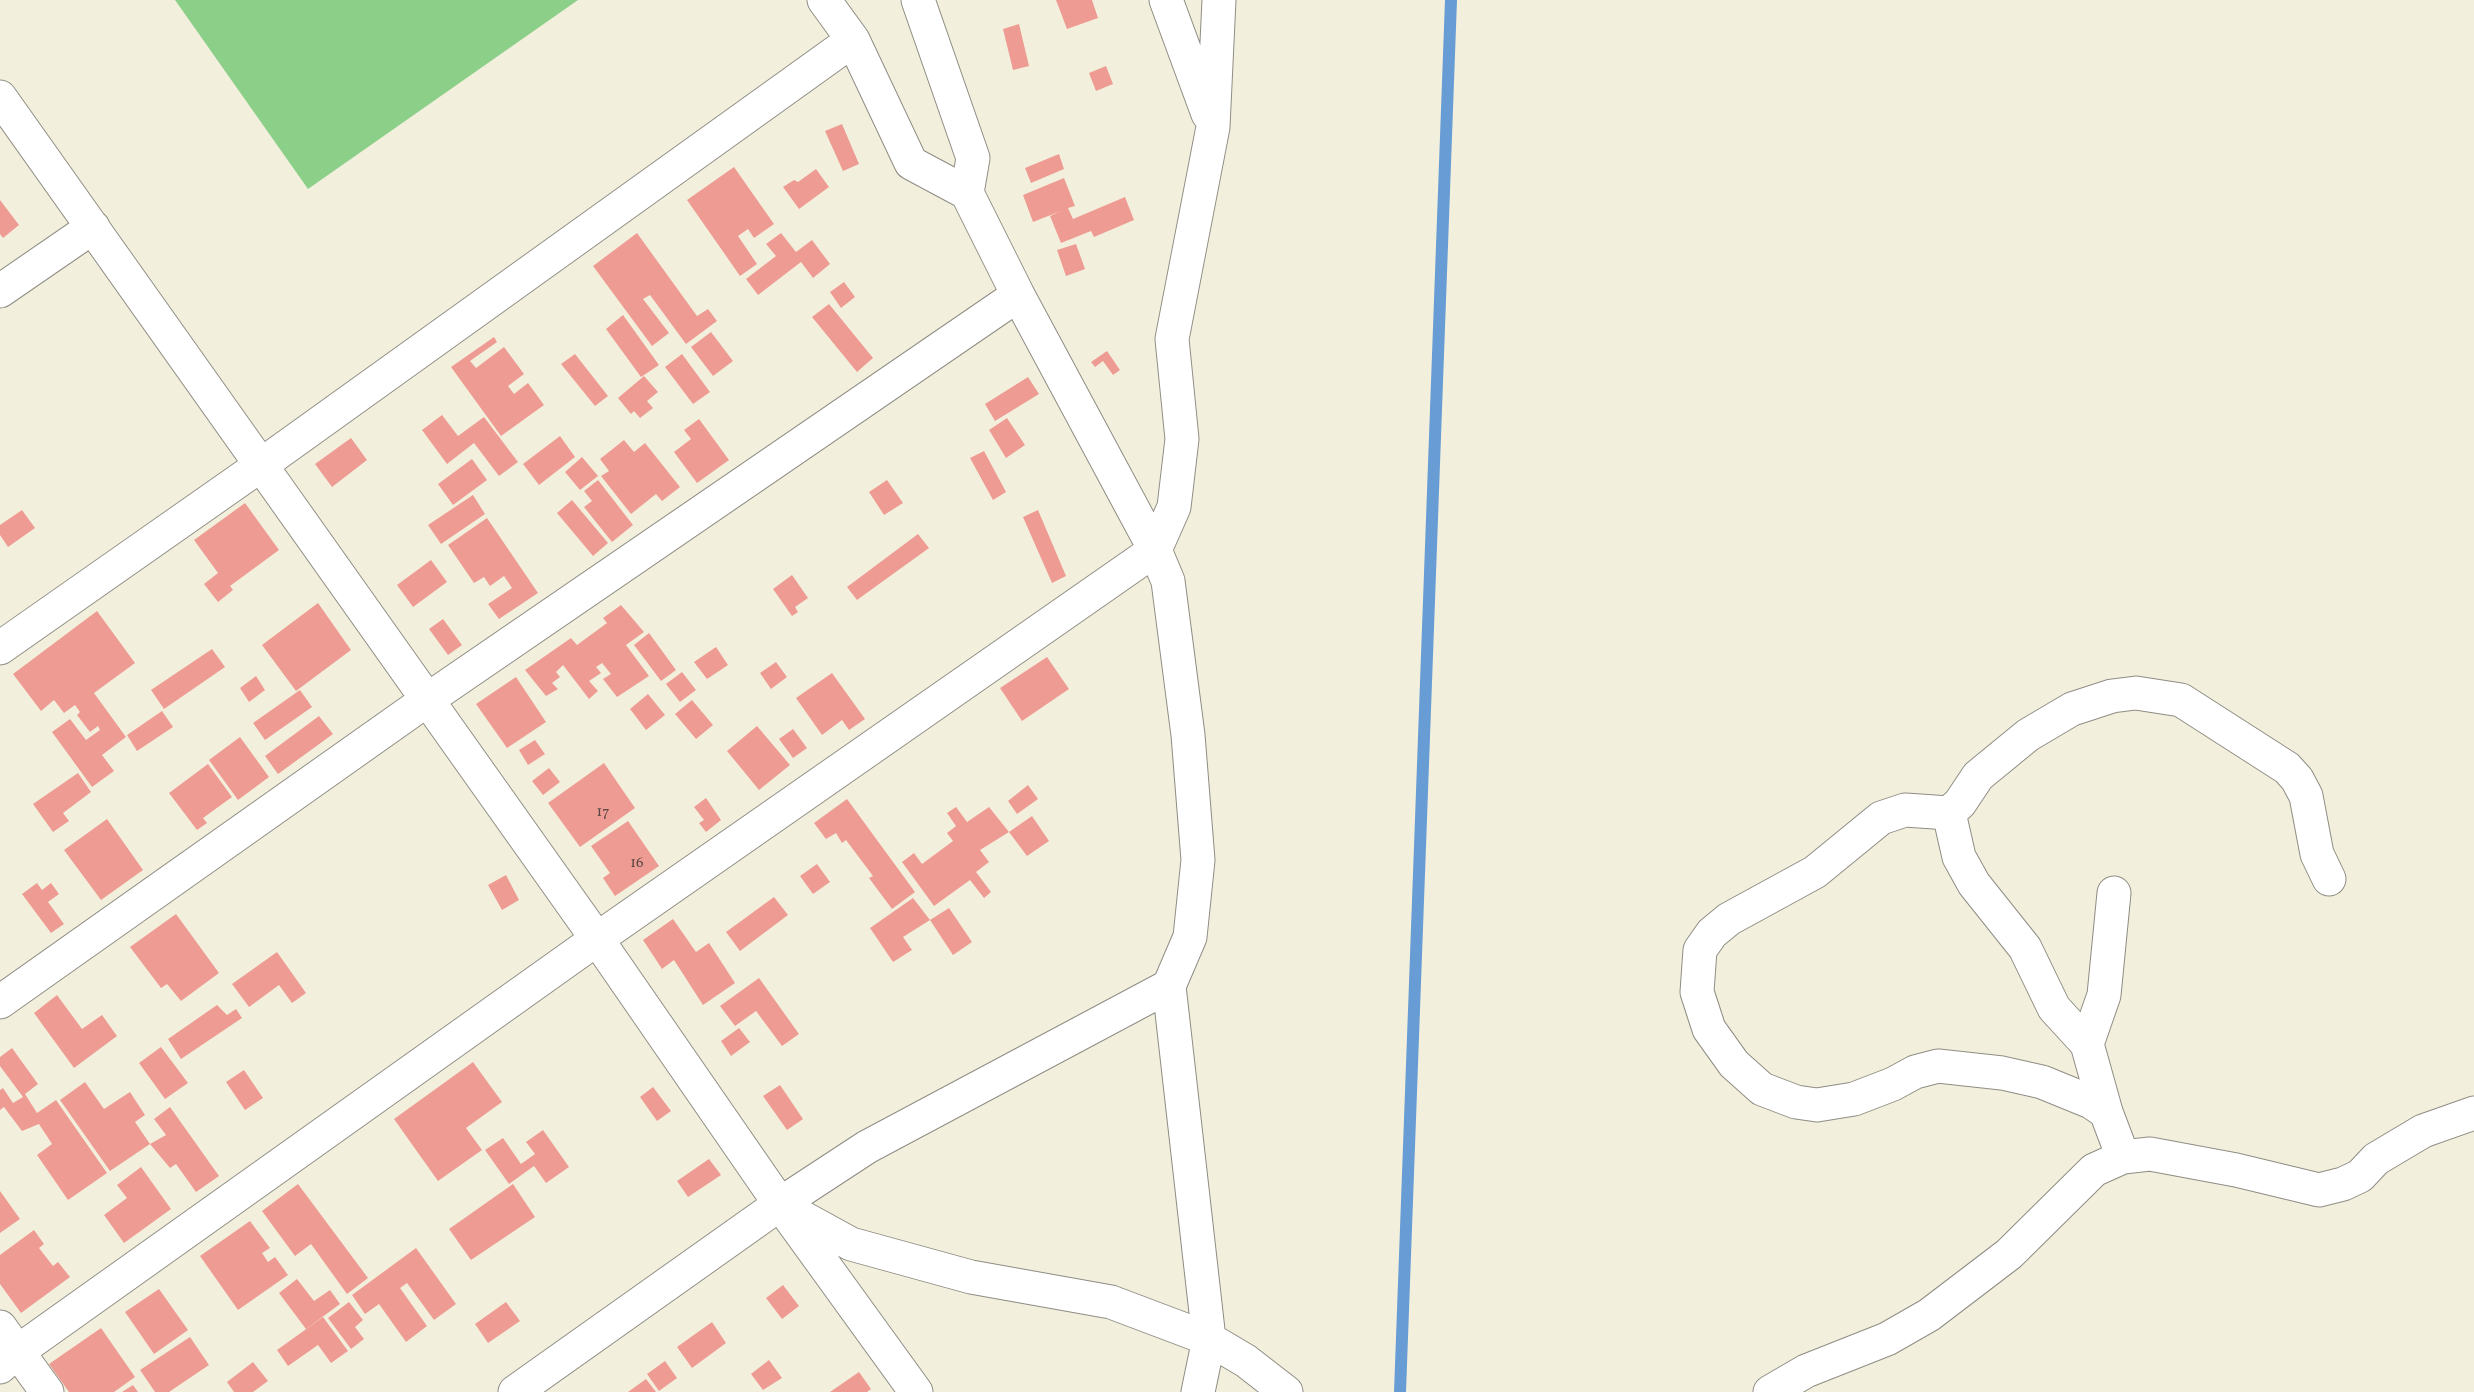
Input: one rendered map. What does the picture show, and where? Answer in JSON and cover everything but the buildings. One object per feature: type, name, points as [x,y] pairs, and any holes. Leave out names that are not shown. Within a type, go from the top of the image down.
[{"type":"street","points":[[824,0],[853,40],[911,163],[968,193]]},
{"type":"street","points":[[918,0],[973,158],[968,193],[1018,295],[1155,550],[1168,580],[1188,735],[1198,860],[1190,937],[1169,986],[1209,1339],[1198,1392]]},
{"type":"street","points":[[1166,0],[1213,127]]},
{"type":"street","points":[[47,1392],[6,1348],[1155,550],[1174,507],[1182,439],[1172,339],[1213,127],[1219,0]]},
{"type":"street","points":[[0,648],[261,465],[853,40]]},
{"type":"street","points":[[0,97],[597,939],[780,1204],[916,1392]]},
{"type":"street","points":[[0,291],[93,227]]},
{"type":"street","points":[[0,1002],[427,700],[1018,295]]},
{"type":"street","points":[[1949,813],[1986,769],[2028,735],[2072,709],[2112,696],[2136,693],[2181,700],[2287,768],[2297,779],[2306,796],[2317,854],[2328,879]]},
{"type":"street","points":[[1949,813],[1905,810],[1881,818],[1815,872],[1780,893],[1754,904],[1712,933],[1700,950],[1697,992],[1709,1029],[1734,1064],[1747,1077],[1762,1089],[1796,1102],[1817,1105],[1854,1099],[1915,1072],[1938,1066],[2002,1073],[2042,1082],[2069,1091],[2106,1112]]},
{"type":"street","points":[[1949,813],[1959,857],[1974,884],[2025,948],[2054,1008],[2087,1044],[2106,1112],[2123,1157]]},
{"type":"street","points":[[2087,1044],[2104,995],[2114,893]]},
{"type":"street","points":[[515,1392],[780,1204],[867,1148],[1169,986]]},
{"type":"street","points":[[1770,1392],[1806,1371],[1887,1339],[1929,1315],[2009,1254],[2094,1170],[2123,1157],[2150,1154],[2236,1170],[2319,1190],[2360,1176],[2376,1159],[2423,1131],[2474,1113]]},
{"type":"street","points":[[780,1204],[850,1244],[971,1277],[1111,1302],[1209,1339],[1246,1361],[1286,1392]]},
{"type":"green space","points":[[175,0],[578,0],[308,189]]},
{"type":"waterway","points":[[1400,1392],[1451,0]]}]
